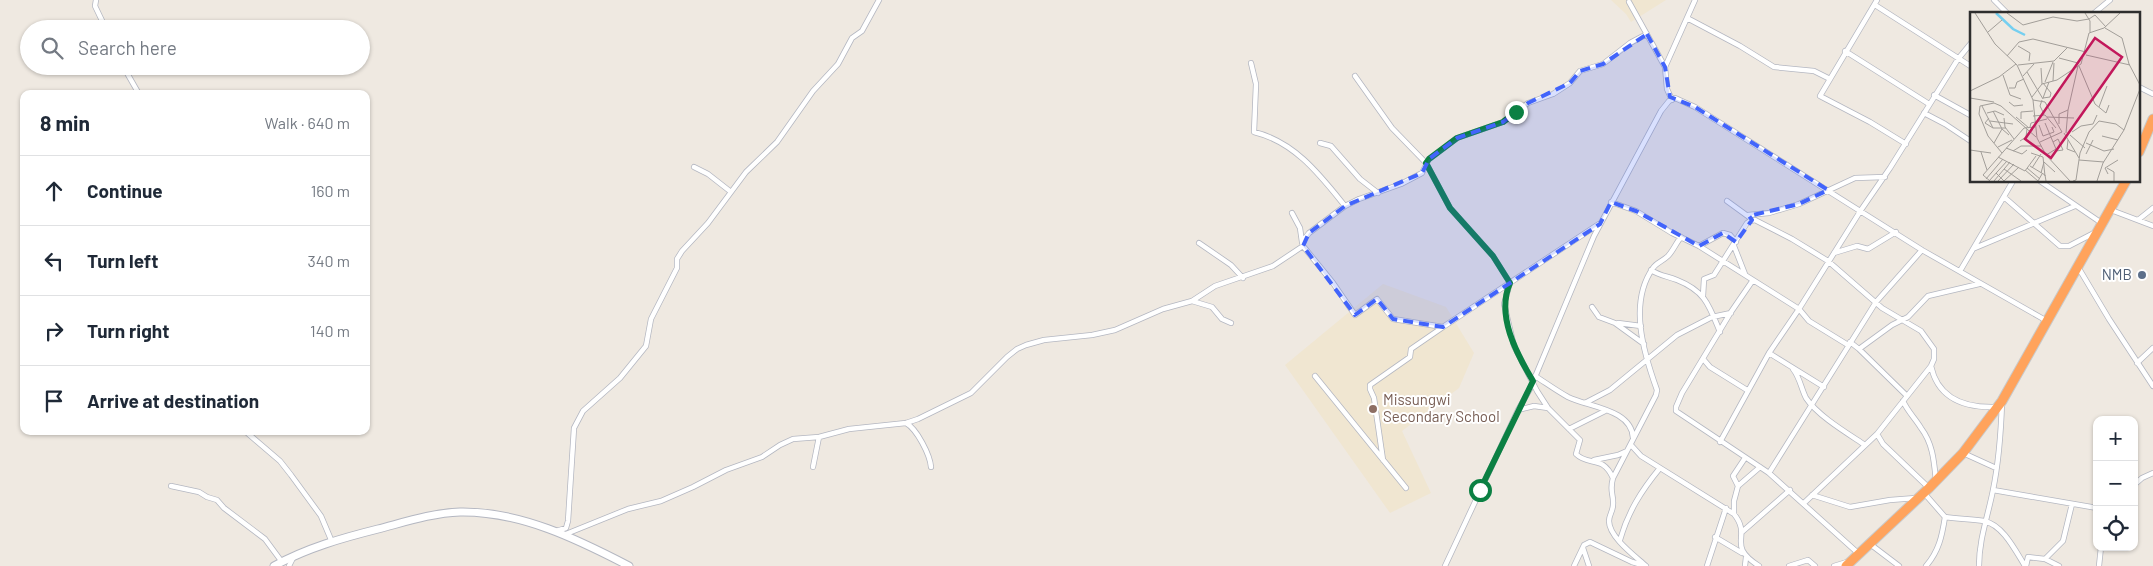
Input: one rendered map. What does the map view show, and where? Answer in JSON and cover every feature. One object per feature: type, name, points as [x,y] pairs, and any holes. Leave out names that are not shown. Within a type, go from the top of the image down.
[{"type":"highway","points":[[2140,150],[2153,118]]},
{"type":"highway","points":[[1852,560],[1936,481],[1963,452],[2000,404],[2125,182]]},
{"type":"street","points":[[96,0],[95,6],[102,20]]},
{"type":"street","points":[[556,531],[566,528],[568,521],[573,439],[577,421],[592,401],[623,375],[646,346],[651,319],[677,268],[680,255],[753,164],[768,152],[814,91],[838,64],[852,38],[862,31],[879,0]]},
{"type":"street","points":[[1665,68],[1695,0]]},
{"type":"street","points":[[1994,0],[2006,12]]},
{"type":"street","points":[[2095,12],[2110,0]]},
{"type":"street","points":[[1629,2],[1665,68],[1668,89],[1672,100]]},
{"type":"street","points":[[1906,144],[1870,122],[1820,96],[1876,2],[1970,66]]},
{"type":"street","points":[[1687,18],[1740,46],[1774,67],[1814,71],[1830,79]]},
{"type":"street","points":[[566,534],[628,509],[661,501],[693,488],[726,470],[762,457],[793,439],[819,437],[867,426],[906,423],[926,416],[972,393],[1017,348],[1044,340],[1092,335],[1115,330],[1163,309],[1192,301],[1215,286],[1243,278],[1273,266],[1302,244],[1309,233],[1345,206],[1422,173],[1429,159],[1457,138],[1503,122],[1528,103],[1553,94],[1570,83],[1580,71],[1603,64],[1630,43],[1647,34]]},
{"type":"street","points":[[1720,442],[1768,353],[1799,309],[1861,210],[1906,144],[1934,95],[1970,44]]},
{"type":"street","points":[[1846,51],[1929,104]]},
{"type":"street","points":[[1251,63],[1256,84],[1254,132],[1281,142],[1307,162],[1345,206]]},
{"type":"street","points":[[128,75],[137,90]]},
{"type":"street","points":[[1355,76],[1392,128],[1426,163],[1450,208],[1493,256],[1510,283],[1504,304],[1514,346],[1548,408],[1580,440],[1576,454],[1583,459],[1593,460],[1618,456],[1628,451],[1637,453]]},
{"type":"street","points":[[2140,88],[2153,94]]},
{"type":"street","points":[[1934,95],[1970,115]]},
{"type":"street","points":[[1445,566],[1533,381],[1600,224],[1661,111],[1676,98],[1695,107],[1922,250],[2048,322]]},
{"type":"street","points":[[1924,113],[1970,140]]},
{"type":"street","points":[[1320,143],[1331,146],[1360,180],[1378,193]]},
{"type":"street","points":[[694,167],[708,174],[731,192]]},
{"type":"street","points":[[1720,332],[1704,296],[1704,279],[1714,275],[1750,218],[1799,204],[1860,177],[1885,176]]},
{"type":"street","points":[[1960,271],[2012,182]]},
{"type":"street","points":[[2004,197],[2053,240],[2064,247],[2101,227],[2041,182]]},
{"type":"street","points":[[1727,201],[1750,218],[1763,222],[1828,262],[1876,302],[1901,320],[1921,331],[1930,341],[1934,354],[1931,366],[1933,377],[1946,395],[1975,406],[2000,404],[2001,435],[1993,490],[1981,534],[1979,566]]},
{"type":"street","points":[[1611,202],[1636,210],[1699,246],[1799,309],[1809,321],[1859,349],[1907,396]]},
{"type":"street","points":[[1975,248],[2075,206]]},
{"type":"street","points":[[2138,220],[2153,208]]},
{"type":"street","points":[[2111,210],[2153,226]]},
{"type":"street","points":[[1292,213],[1300,228],[1302,244],[1333,283],[1355,315],[1376,299],[1393,319],[1443,327]]},
{"type":"street","points":[[1383,460],[1374,398],[1370,386],[1410,357],[1411,349],[1600,224]]},
{"type":"street","points":[[1834,253],[1858,246],[1871,248],[1896,232]]},
{"type":"street","points":[[1699,246],[1717,235],[1723,233],[1730,235],[1746,275]]},
{"type":"street","points":[[1574,566],[1582,548],[1587,542],[1595,543],[1632,562],[1646,566],[1613,532],[1610,523],[1614,505],[1610,490],[1613,478],[1657,390],[1644,344],[1639,303],[1651,270],[1668,256],[1681,237]]},
{"type":"street","points":[[1199,243],[1231,265],[1243,278]]},
{"type":"street","points":[[1769,473],[1876,302],[1922,250]]},
{"type":"street","points":[[1729,252],[1729,265]]},
{"type":"street","points":[[2078,267],[2153,386]]},
{"type":"street","points":[[1651,270],[1660,276],[1676,279],[1696,288],[1704,296]]},
{"type":"street","points":[[1753,280],[1731,312],[1704,360],[1682,393],[1676,406],[1676,411],[1769,473],[1804,503],[1852,560],[1834,566]]},
{"type":"street","points":[[1859,349],[1911,315],[1928,296],[1979,284]]},
{"type":"street","points":[[1192,301],[1212,307],[1222,319],[1231,322]]},
{"type":"street","points":[[1592,307],[1599,317],[1616,323],[1641,326]]},
{"type":"street","points":[[1585,403],[1610,390],[1677,335],[1712,317],[1731,312]]},
{"type":"street","points":[[1616,323],[1644,344]]},
{"type":"street","points":[[2137,363],[2153,348]]},
{"type":"street","points":[[1768,353],[1824,387]]},
{"type":"street","points":[[1704,360],[1710,367],[1747,390]]},
{"type":"street","points":[[1804,503],[1877,434],[1931,366]]},
{"type":"street","points":[[1699,367],[1710,367]]},
{"type":"street","points":[[1794,369],[1799,377],[1806,398],[1808,412]]},
{"type":"street","points":[[1315,376],[1406,488]]},
{"type":"street","points":[[1535,376],[1569,397],[1606,410],[1629,423],[1632,428],[1633,439]]},
{"type":"street","points":[[1922,377],[1933,377]]},
{"type":"street","points":[[1806,398],[1835,424],[1865,445]]},
{"type":"street","points":[[1903,402],[1909,414],[1920,425],[1933,449],[1936,481]]},
{"type":"street","points":[[1518,410],[1534,406],[1548,408]]},
{"type":"street","points":[[1569,429],[1606,410]]},
{"type":"street","points":[[906,423],[920,436],[922,447],[929,456],[931,467]]},
{"type":"street","points":[[1877,434],[1883,444],[1945,517],[1985,522],[1998,528],[2025,566]]},
{"type":"street","points":[[250,435],[280,461],[291,475],[321,516],[332,542]]},
{"type":"street","points":[[813,467],[819,437]]},
{"type":"street","points":[[1872,438],[1883,444]]},
{"type":"street","points":[[1631,445],[1637,453],[1734,514],[1739,520],[1742,532],[1740,543],[1745,556],[1746,566]]},
{"type":"street","points":[[1963,452],[1996,468]]},
{"type":"street","points":[[1738,486],[1733,476],[1745,458]]},
{"type":"street","points":[[1593,460],[1618,469]]},
{"type":"street","points":[[1606,466],[1613,478]]},
{"type":"street","points":[[1734,514],[1734,495],[1738,486],[1760,467]]},
{"type":"street","points":[[1620,540],[1635,502],[1660,468]]},
{"type":"street","points":[[2138,482],[2153,473]]},
{"type":"street","points":[[171,486],[199,492],[207,497],[216,499],[224,508],[265,539],[286,564]]},
{"type":"street","points":[[1742,532],[1790,490]]},
{"type":"street","points":[[1993,490],[2093,507]]},
{"type":"street","points":[[1812,495],[1850,507],[1924,493]]},
{"type":"street","points":[[2045,559],[2063,541],[2072,504]]},
{"type":"street","points":[[1707,566],[1726,508]]},
{"type":"street","points":[[274,566],[286,564],[293,556],[332,542],[437,515],[461,512],[513,520],[566,534],[629,566]]},
{"type":"street","points":[[1926,566],[1935,556],[1940,544],[1945,517]]},
{"type":"street","points":[[1716,537],[1758,566]]},
{"type":"street","points":[[1870,544],[1899,566]]},
{"type":"street","points":[[1582,548],[1589,566]]},
{"type":"street","points":[[2015,550],[2028,557],[2045,559],[2059,566]]},
{"type":"street","points":[[2099,566],[2101,551]]},
{"type":"street","points":[[2025,566],[2028,557]]},
{"type":"street","points":[[1789,566],[1808,560],[1815,566]]},
{"type":"highlighted area","points":[[1647,34],[1665,67],[1670,97],[1695,107],[1828,190],[1799,204],[1749,216],[1752,220],[1736,242],[1723,233],[1699,246],[1636,211],[1611,202],[1600,224],[1443,327],[1393,319],[1377,299],[1355,315],[1303,246],[1309,233],[1345,206],[1422,173],[1429,159],[1457,138],[1503,122],[1528,103],[1570,83],[1580,71],[1603,64]]},
{"type":"shaded area","points":[[1611,0],[1666,0],[1631,22],[1626,14]]},
{"type":"shaded area","name":"Missungwi Secondary School","points":[[1383,284],[1446,307],[1474,353],[1459,388],[1402,431],[1431,493],[1390,513],[1285,365]]},
{"type":"place","name":"NMB","points":[[2142,275]]},
{"type":"place","name":"Missungwi Secondary School","points":[[1373,409]]},
{"type":"route","points":[[1480,490],[1533,381],[1514,346],[1507,317],[1504,304],[1510,283],[1493,256],[1450,208],[1426,163],[1442,148],[1457,138],[1503,122],[1516,112]]}]
